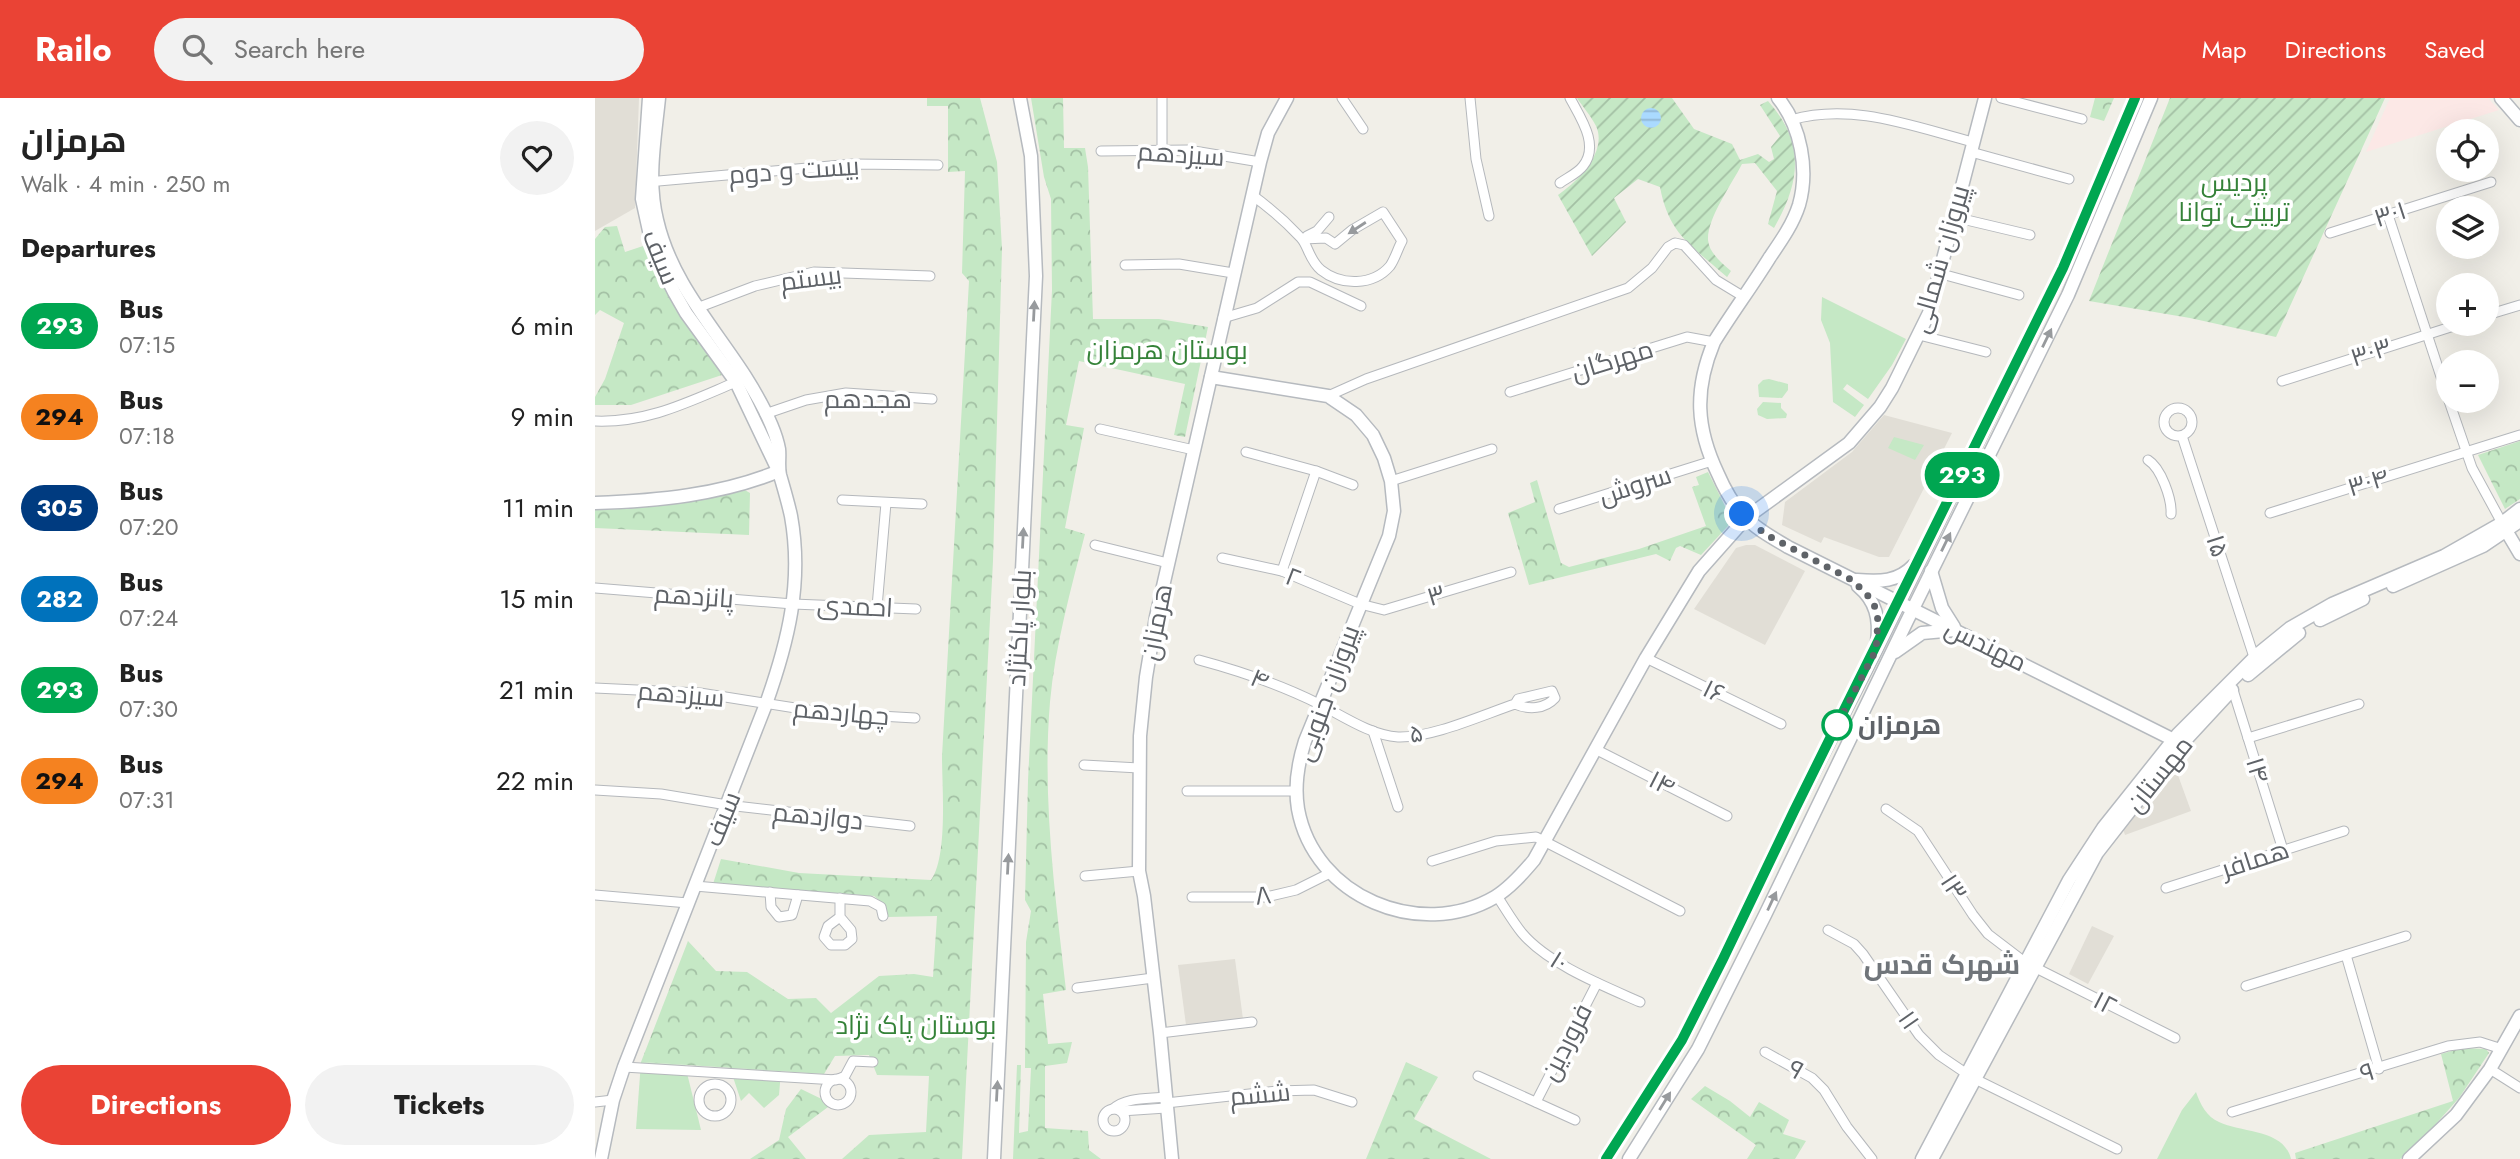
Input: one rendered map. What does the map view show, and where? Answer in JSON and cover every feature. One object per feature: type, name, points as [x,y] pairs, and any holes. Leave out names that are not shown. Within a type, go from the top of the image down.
[{"type":"street","name":"سیف","points":[[647,182],[649,98]]},
{"type":"street","name":"سیف","points":[[601,1159],[613,1100],[624,1066],[767,704],[785,648],[793,604],[794,538],[791,516],[760,416],[741,380],[663,270],[651,240],[643,208],[659,98]]},
{"type":"street","name":"بلوار پاکنژاد","points":[[994,1159],[1036,276],[1031,156],[1020,98]]},
{"type":"street","points":[[1162,98],[1162,150]]},
{"type":"street","name":"هرمزان","points":[[1172,1159],[1145,896],[1139,872],[1139,768],[1146,677],[1155,620],[1260,162],[1268,133],[1287,98]]},
{"type":"street","points":[[1342,98],[1363,129]]},
{"type":"street","points":[[1470,98],[1476,159],[1489,216]]},
{"type":"street","points":[[1560,183],[1583,166],[1588,154],[1588,133],[1570,98]]},
{"type":"street","points":[[1778,98],[1791,120],[1802,160],[1799,205],[1780,241],[1714,342],[1703,373],[1699,410],[1702,436],[1711,461],[1731,498],[1746,518],[1765,534],[1899,602]]},
{"type":"street","name":"پیروزان شمالی","points":[[1746,518],[1849,443],[1886,397],[1929,313],[1985,98]]},
{"type":"street","points":[[2001,98],[2082,119]]},
{"type":"street","points":[[1606,1159],[1682,1040],[2063,268],[2135,98]]},
{"type":"street","points":[[1629,1159],[1698,1049],[1765,915],[2068,295],[2151,98]]},
{"type":"street","points":[[2501,98],[2520,120]]},
{"type":"street","points":[[1791,120],[1822,113],[1857,113],[2069,178]]},
{"type":"street","name":"سیزدهم","points":[[1101,151],[1188,150],[1260,162]]},
{"type":"street","name":"بیست و دوم","points":[[647,182],[853,164],[938,165]]},
{"type":"street","name":"۳۰۱","points":[[2330,233],[2491,182]]},
{"type":"street","points":[[1252,195],[1303,239],[1308,255],[1322,271],[1345,281],[1366,282],[1390,266],[1402,241],[1383,212],[1352,230],[1335,244],[1327,238],[1303,239]]},
{"type":"street","points":[[2388,215],[2436,359]]},
{"type":"street","points":[[1954,216],[2030,235]]},
{"type":"street","points":[[1303,239],[1317,231],[1329,217]]},
{"type":"street","points":[[1328,396],[1377,375],[1628,288],[1652,268],[1668,247],[1675,243],[1684,245],[1716,280],[1744,297]]},
{"type":"street","points":[[1125,265],[1179,264],[1233,273]]},
{"type":"street","name":"بیستم","points":[[691,311],[755,286],[814,272],[930,276]]},
{"type":"street","points":[[1938,273],[2019,295]]},
{"type":"street","points":[[1223,318],[1257,308],[1298,282],[1310,282],[1361,306]]},
{"type":"street","points":[[2499,311],[2520,305]]},
{"type":"street","name":"۳۰۳","points":[[2282,381],[2436,332]]},
{"type":"street","points":[[1919,335],[1986,352]]},
{"type":"street","name":"مهرگان","points":[[1510,392],[1688,337],[1714,342]]},
{"type":"street","name":"پیروزان جنوبی","points":[[1211,377],[1328,396],[1356,415],[1373,435],[1384,458],[1391,481],[1394,512],[1389,536],[1299,761],[1298,810],[1311,845],[1330,873],[1369,901],[1411,914],[1444,914],[1471,908],[1497,897],[1520,877],[1546,842],[1646,658],[1699,571],[1746,518]]},
{"type":"street","points":[[595,421],[642,419],[741,380]]},
{"type":"street","name":"هجدهم","points":[[760,416],[806,400],[846,393],[932,399]]},
{"type":"street","points":[[2453,413],[2465,452],[2483,491],[2520,554]]},
{"type":"street","points":[[1100,429],[1194,450]]},
{"type":"street","name":"۳۰۴","points":[[2270,513],[2520,435]]},
{"type":"street","name":"۱۵","points":[[2182,436],[2256,662]]},
{"type":"street","points":[[1391,481],[1492,449]]},
{"type":"street","points":[[1247,452],[1316,471],[1353,485]]},
{"type":"street","points":[[2148,460],[2155,464],[2169,500],[2171,514]]},
{"type":"street","name":"سروش","points":[[1559,509],[1711,461]]},
{"type":"street","points":[[595,495],[672,491],[759,470],[779,471]]},
{"type":"street","points":[[595,503],[636,502],[689,495],[762,478],[779,471]]},
{"type":"street","points":[[1282,572],[1316,471]]},
{"type":"street","points":[[842,500],[922,504]]},
{"type":"street","points":[[877,607],[886,502]]},
{"type":"street","points":[[2505,528],[2520,509]]},
{"type":"street","name":"مهستان","points":[[2030,965],[2103,828],[2180,739],[2256,662],[2315,622],[2428,567],[2483,546],[2505,528],[2520,521]]},
{"type":"street","points":[[1095,545],[1168,563]]},
{"type":"street","points":[[1850,579],[1896,579],[1922,557]]},
{"type":"street","name":"۲","points":[[1222,558],[1282,572],[1360,604]]},
{"type":"street","name":"۳","points":[[1360,604],[1377,609],[1390,609],[1511,572]]},
{"type":"street","points":[[1890,657],[1922,633],[1956,630],[1942,608],[1931,572]]},
{"type":"street","points":[[1850,579],[1870,598],[1877,613],[1876,650]]},
{"type":"street","name":"پانزدهم","points":[[595,588],[793,604]]},
{"type":"street","name":"مهندس","points":[[1899,602],[2073,688],[2094,702],[2180,739]]},
{"type":"street","name":"احمدی","points":[[793,604],[916,609]]},
{"type":"street","name":"۱۶","points":[[1646,658],[1781,724]]},
{"type":"street","name":"۴","points":[[1199,660],[1241,671],[1320,704]]},
{"type":"street","name":"۱۴","points":[[2231,686],[2283,850]]},
{"type":"street","name":"سیزدهم","points":[[595,688],[699,693],[767,704]]},
{"type":"street","name":"چهاردهم","points":[[767,704],[827,713],[915,718]]},
{"type":"street","name":"۵","points":[[1320,704],[1373,731],[1396,737],[1423,735],[1515,704]]},
{"type":"street","points":[[2248,738],[2359,704]]},
{"type":"street","points":[[1373,731],[1398,807]]},
{"type":"street","name":"۱۴","points":[[1597,750],[1727,816]]},
{"type":"street","points":[[1084,765],[1139,768]]},
{"type":"street","name":"دوازدهم","points":[[595,790],[661,794],[727,806],[910,826]]},
{"type":"street","points":[[1187,791],[1297,791]]},
{"type":"street","name":"۱۳","points":[[1886,809],[1918,831],[1987,934],[2030,965]]},
{"type":"street","name":"همافر","points":[[2166,888],[2344,831]]},
{"type":"street","points":[[1432,861],[1496,841],[1514,837],[1536,837],[1679,911]]},
{"type":"street","points":[[1085,876],[1139,872]]},
{"type":"street","name":"۸","points":[[1192,897],[1266,897],[1296,890],[1330,873]]},
{"type":"street","points":[[695,886],[840,898],[877,904],[883,910],[883,916]]},
{"type":"street","points":[[770,892],[771,907],[779,917],[792,915],[798,895]]},
{"type":"street","points":[[595,895],[688,903]]},
{"type":"street","name":"۱۰","points":[[1497,897],[1523,935],[1550,956],[1597,983],[1640,1002]]},
{"type":"street","points":[[840,898],[840,917]]},
{"type":"street","name":"۱۱","points":[[1828,930],[1854,944],[1919,1035],[1939,1055],[1971,1076]]},
{"type":"street","points":[[2246,986],[2406,936]]},
{"type":"street","points":[[2346,955],[2379,1069]]},
{"type":"street","points":[[1922,1159],[1971,1076],[2030,965]]},
{"type":"street","name":"۱۲","points":[[2030,965],[2175,1038]]},
{"type":"street","points":[[1077,988],[1153,978]]},
{"type":"street","name":"فروردین","points":[[1536,1102],[1597,983]]},
{"type":"street","points":[[2417,1157],[2456,1115],[2490,1069],[2520,1016]]},
{"type":"street","points":[[1160,1033],[1252,1022]]},
{"type":"street","name":"۹","points":[[2232,1112],[2448,1046],[2480,1042],[2501,1049]]},
{"type":"street","name":"۹","points":[[1765,1052],[1812,1078],[1824,1090],[1847,1127],[1872,1159]]},
{"type":"street","points":[[624,1066],[836,1080],[845,1076],[853,1062],[873,1062]]},
{"type":"street","points":[[2490,1069],[2520,1088]]},
{"type":"street","points":[[701,1072],[706,1086]]},
{"type":"street","points":[[1478,1076],[1575,1121]]},
{"type":"street","points":[[1971,1076],[2117,1149]]},
{"type":"street","points":[[1932,1159],[1971,1076]]},
{"type":"street","name":"ششم","points":[[1117,1110],[1118,1104],[1128,1101],[1166,1103],[1277,1091],[1314,1090],[1352,1102]]},
{"type":"street","points":[[595,1102],[613,1100]]},
{"type":"shaded area","points":[[595,98],[639,98],[635,208],[595,231]]},
{"type":"shaded area","points":[[2390,98],[2488,98],[2499,110],[2470,119],[2436,119],[2436,130],[2366,152]]},
{"type":"shaded area","points":[[1884,415],[1952,433],[1889,557],[1879,557],[1824,537],[1821,543],[1782,525],[1785,502],[1852,452]]},
{"type":"shaded area","points":[[1755,545],[1805,571],[1765,645],[1694,609],[1736,548]]},
{"type":"shaded area","points":[[2175,767],[2191,811],[2125,835],[2123,829]]},
{"type":"shaded area","points":[[2092,926],[2114,936],[2088,984],[2069,974]]},
{"type":"shaded area","points":[[1235,959],[1243,1019],[1186,1025],[1178,965]]},
{"type":"green space","name":"بوستان پاک نژاد","points":[[927,98],[980,98],[997,162],[1002,249],[993,561],[962,1159],[842,1159],[869,1135],[926,1132],[929,1076],[877,1075],[869,1055],[835,1056],[824,1074],[641,1062],[688,941],[716,971],[747,972],[788,999],[816,998],[831,1013],[879,976],[914,974],[933,977],[937,916],[887,917],[883,904],[874,896],[713,884],[721,859],[799,873],[931,880],[940,855],[942,756],[969,281],[962,273],[965,171],[948,172],[948,106],[927,106]]},
{"type":"green space","name":"بوستان هرمزان","points":[[1031,98],[1063,98],[1064,148],[1085,148],[1088,167],[1093,319],[1159,319],[1208,327],[1185,437],[1174,435],[1185,384],[1079,361],[1066,425],[1084,428],[1065,528],[1085,534],[1056,660],[1048,738],[1051,846],[1066,990],[1043,994],[1048,1044],[1072,1042],[1067,1063],[1045,1066],[1045,1128],[1088,1131],[1089,1150],[1101,1159],[1013,1159],[1017,1065],[1021,1065],[1019,1133],[1028,1131],[1031,1068],[1025,1068],[1026,942],[1031,911],[1025,900],[1028,781],[1052,290],[1051,199],[1044,177]]},
{"type":"green space","points":[[1577,98],[1672,98],[1694,129],[1732,144],[1740,160],[1758,154],[1769,162],[1774,159],[1771,147],[1780,136],[1760,105],[1768,101],[1789,133],[1795,163],[1789,195],[1774,228],[1768,224],[1777,191],[1755,163],[1742,164],[1711,222],[1709,231],[1711,249],[1731,271],[1727,277],[1693,248],[1676,228],[1669,217],[1660,187],[1638,179],[1614,198],[1626,222],[1592,256],[1558,195],[1582,174],[1598,146],[1596,126]]},
{"type":"green space","points":[[2095,98],[2114,98],[2104,121],[2090,117]]},
{"type":"green space","name":"پردیس تربیتی توانا","points":[[2170,98],[2385,98],[2276,337],[2190,318],[2089,301]]},
{"type":"green space","points":[[617,226],[625,252],[646,245],[675,306],[722,375],[631,405],[595,405],[595,397],[605,379],[624,323],[600,310],[595,315],[595,239],[605,227]]},
{"type":"green space","points":[[1822,297],[1906,339],[1868,399],[1847,384],[1843,389],[1864,405],[1855,417],[1833,402],[1830,343],[1821,320]]},
{"type":"green space","points":[[1769,379],[1788,384],[1788,390],[1782,398],[1759,397],[1758,385]]},
{"type":"green space","points":[[1763,402],[1781,403],[1781,408],[1787,414],[1786,418],[1767,419],[1758,415],[1757,409]]},
{"type":"green space","points":[[1894,437],[1924,445],[1915,460],[1888,448]]},
{"type":"green space","points":[[2520,441],[2520,499],[2505,509],[2478,455]]},
{"type":"green space","points":[[1708,472],[1729,514],[1728,526],[1701,555],[1680,546],[1676,548],[1670,561],[1656,554],[1529,585],[1508,513],[1535,502],[1530,483],[1537,480],[1561,563],[1569,567],[1639,549],[1706,526],[1692,487],[1699,485],[1696,477]]},
{"type":"green space","points":[[743,489],[750,493],[749,535],[595,528],[595,510],[670,504]]},
{"type":"green space","points":[[2462,1048],[2486,1049],[2489,1053],[2459,1098],[2418,1144],[2400,1159],[2296,1159],[2295,1153],[2453,1101],[2441,1054]]},
{"type":"green space","points":[[641,1062],[685,1065],[701,1130],[636,1129]]},
{"type":"green space","points":[[1406,1062],[1438,1077],[1414,1119],[1491,1159],[1366,1159]]},
{"type":"green space","points":[[730,1068],[781,1071],[779,1095],[764,1108],[749,1093],[741,1101]]},
{"type":"green space","points":[[1705,1086],[1750,1117],[1759,1102],[1789,1120],[1783,1134],[1806,1141],[1795,1159],[1747,1159],[1756,1145],[1691,1099]]},
{"type":"green space","name":"بوستان پاک نژاد","points":[[801,1089],[832,1104],[788,1137],[806,1159],[750,1159],[779,1140],[786,1109]]},
{"type":"green space","points":[[2196,1092],[2205,1110],[2215,1120],[2271,1137],[2287,1149],[2291,1159],[2157,1159],[2182,1110]]},
{"type":"water","points":[[1647,108],[1655,108],[1661,118],[1655,128],[1647,128],[1641,122],[1641,114]]},
{"type":"bus line","name":"293","points":[[1606,1159],[1682,1040],[1723,959],[2063,268],[2135,98]]},
{"type":"place","name":"هرمزان","points":[[1837,725]]},
{"type":"district","name":"شهرک قدس","points":[[1942,964]]},
{"type":"route","points":[[1742,514],[1765,534],[1850,579],[1874,604],[1878,620],[1876,650],[1837,725]]}]
